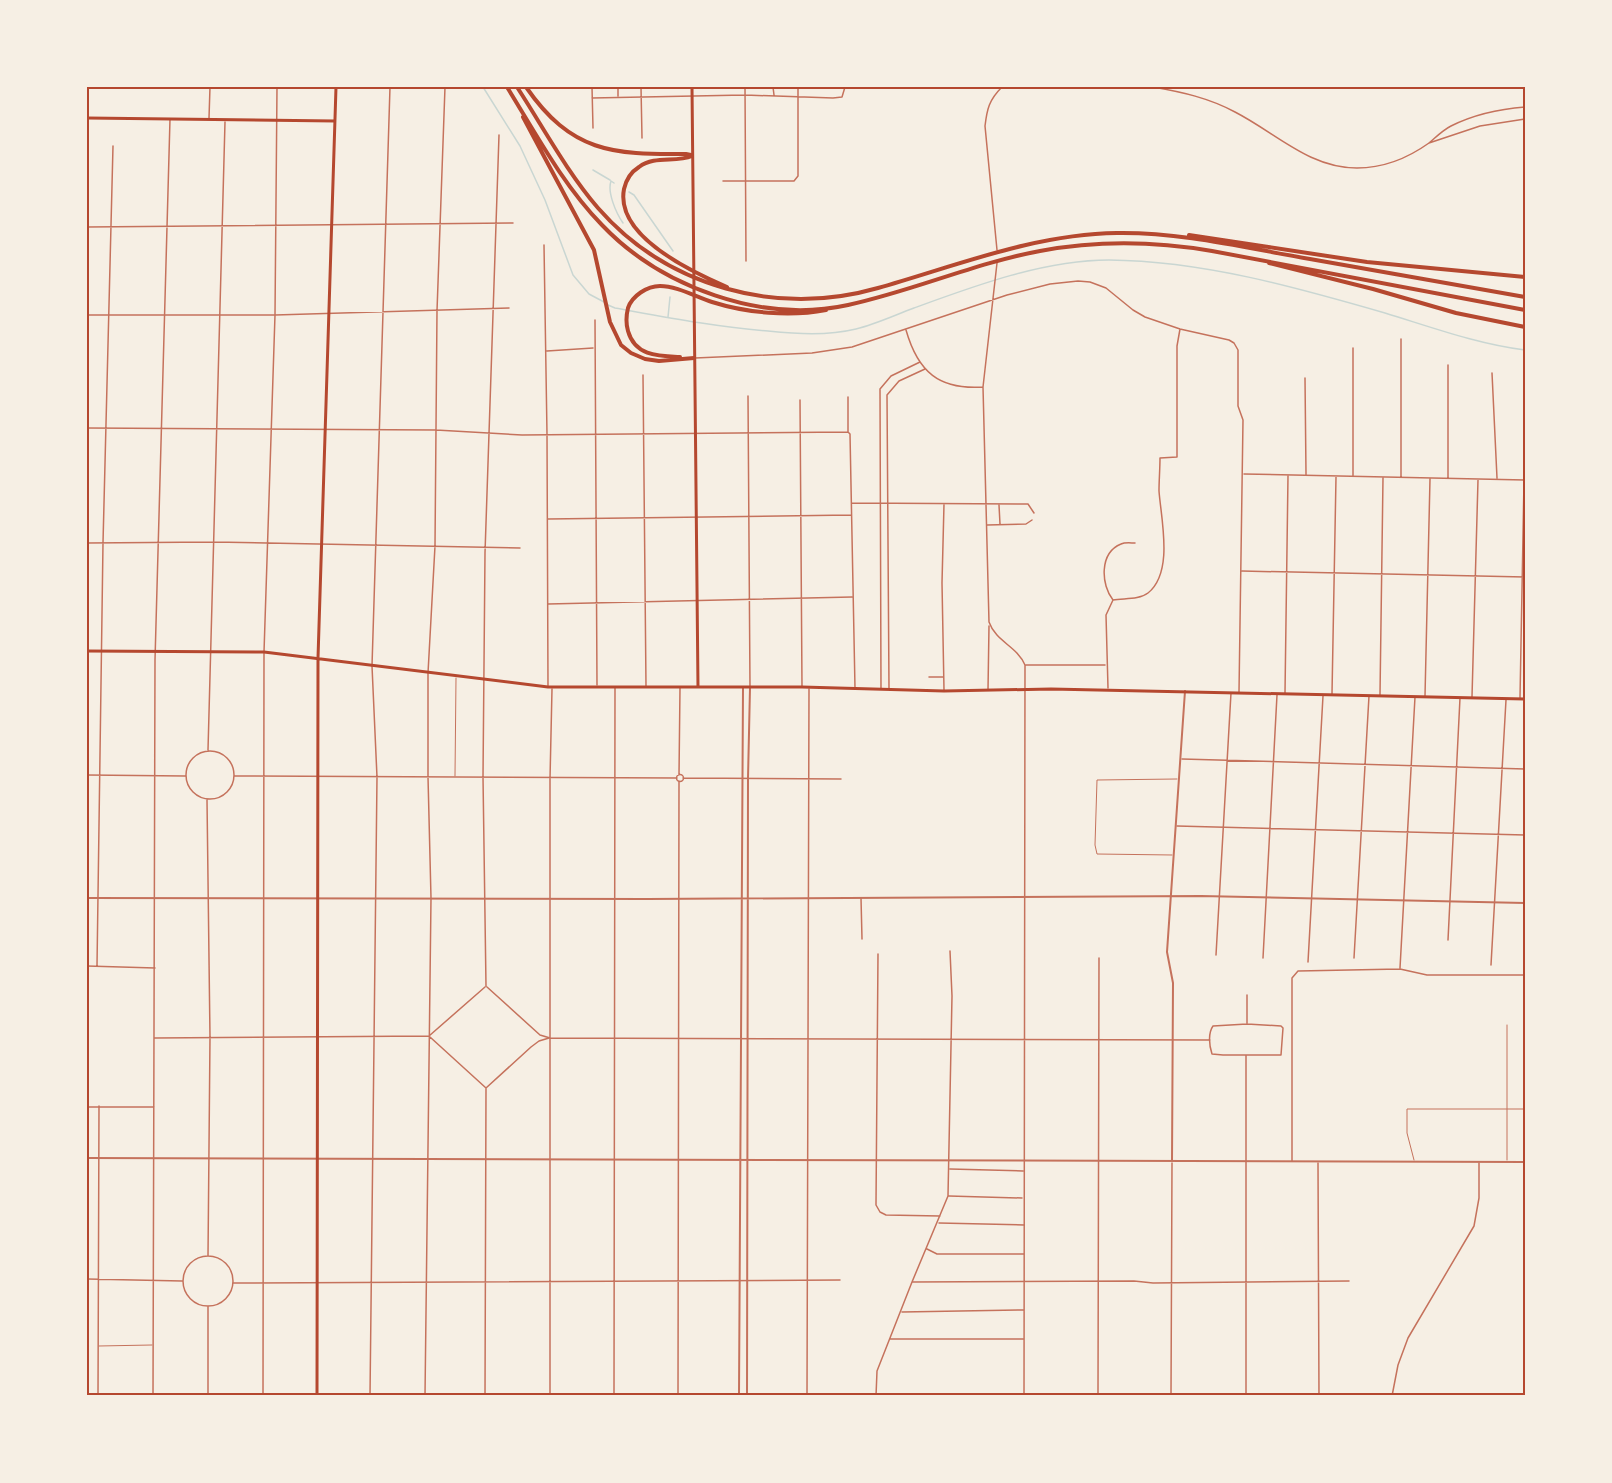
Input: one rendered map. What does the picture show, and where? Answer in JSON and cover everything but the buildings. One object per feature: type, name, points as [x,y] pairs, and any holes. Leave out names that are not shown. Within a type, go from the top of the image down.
[{"type":"highway","points":[[507,87],[594,250],[610,322],[621,345],[631,353],[645,359],[659,361],[694,358]]},
{"type":"highway","points":[[507,87],[562,174],[586,207],[613,236],[651,266],[693,287],[739,302],[787,308],[844,306]]},
{"type":"highway","points":[[518,87],[583,189],[619,230],[650,254],[683,273],[711,285],[741,293],[787,299],[834,298],[864,292],[1038,242],[1092,234],[1211,238],[1367,262],[1525,277]]},
{"type":"highway","points":[[526,87],[543,111],[558,124],[572,135],[593,145],[617,152],[686,153],[692,156]]},
{"type":"highway","points":[[692,156],[651,161],[640,166],[625,184],[624,207],[629,220],[641,235],[669,256],[700,275],[741,293]]},
{"type":"highway","points":[[1145,234],[1190,238],[1525,297]]},
{"type":"highway","points":[[694,358],[643,352],[632,341],[626,326],[628,308],[633,299],[649,288],[658,286],[669,287],[713,303],[741,309],[803,313],[844,306],[1016,256],[1071,246],[1108,243],[1145,243],[1189,247],[1525,310]]},
{"type":"highway","points":[[1245,257],[1373,289],[1456,314],[1525,327]]},
{"type":"main road","points":[[317,1396],[318,658],[336,87]]},
{"type":"main road","points":[[692,87],[698,687]]},
{"type":"main road","points":[[87,118],[335,121]]},
{"type":"main road","points":[[87,651],[264,652],[550,687],[809,687],[944,691],[1025,688],[1108,689],[1525,699]]},
{"type":"street","points":[[209,119],[210,87]]},
{"type":"street","points":[[263,1396],[264,652],[275,315],[277,87]]},
{"type":"street","points":[[370,1396],[377,777],[372,666],[390,87]]},
{"type":"street","points":[[425,1396],[431,898],[428,673],[435,546],[437,311],[445,87]]},
{"type":"street","points":[[592,87],[593,128]]},
{"type":"street","points":[[618,87],[618,97]]},
{"type":"street","points":[[641,87],[642,138]]},
{"type":"street","points":[[745,87],[746,261]]},
{"type":"street","points":[[773,87],[774,96]]},
{"type":"street","points":[[723,181],[794,181],[798,176],[798,87]]},
{"type":"street","points":[[592,98],[745,95],[831,98],[842,97],[845,87]]},
{"type":"street","points":[[988,690],[989,622],[983,387],[993,311],[997,237],[985,126],[987,108],[993,96],[1002,87]]},
{"type":"street","points":[[1153,87],[1203,98],[1233,111],[1312,159],[1330,165],[1358,168],[1378,166],[1411,154],[1448,128],[1467,119],[1491,111],[1525,107]]},
{"type":"street","points":[[153,1396],[154,776],[170,118]]},
{"type":"street","points":[[1428,143],[1480,126],[1525,119]]},
{"type":"street","points":[[208,750],[225,120]]},
{"type":"street","points":[[499,135],[485,547],[483,777],[486,986],[540,1035],[550,1038]]},
{"type":"street","points":[[97,966],[103,543],[113,146]]},
{"type":"street","points":[[87,227],[513,223]]},
{"type":"street","points":[[544,244],[547,604],[550,687],[550,1396]]},
{"type":"street","points":[[694,358],[831,351],[864,345],[1007,295],[1050,284],[1078,280],[1100,285],[1138,314],[1180,329],[1223,338],[1234,343],[1237,348],[1238,405],[1243,420],[1239,693]]},
{"type":"street","points":[[87,315],[275,315],[509,308]]},
{"type":"street","points":[[595,320],[597,686]]},
{"type":"street","points":[[1113,600],[1139,597],[1148,593],[1161,574],[1164,559],[1159,488],[1160,458],[1177,458],[1177,346],[1180,329]]},
{"type":"street","points":[[906,330],[911,347],[920,362],[938,380],[955,387],[983,387]]},
{"type":"street","points":[[1401,339],[1401,478]]},
{"type":"street","points":[[546,351],[594,348]]},
{"type":"street","points":[[1353,348],[1353,476]]},
{"type":"street","points":[[882,689],[880,389],[885,381],[898,372],[920,362]]},
{"type":"street","points":[[1448,365],[1448,478]]},
{"type":"street","points":[[889,690],[887,395],[899,381],[925,369]]},
{"type":"street","points":[[1492,373],[1497,479]]},
{"type":"street","points":[[643,375],[646,686]]},
{"type":"street","points":[[1305,378],[1306,475]]},
{"type":"street","points":[[747,1396],[750,687],[748,396]]},
{"type":"street","points":[[848,397],[847,432],[850,434],[855,689]]},
{"type":"street","points":[[800,400],[802,687]]},
{"type":"street","points":[[879,400],[887,400]]},
{"type":"street","points":[[87,428],[436,430],[490,434],[847,432]]},
{"type":"street","points":[[1243,474],[1524,480],[1520,699]]},
{"type":"street","points":[[1285,694],[1288,474]]},
{"type":"street","points":[[1332,695],[1336,476]]},
{"type":"street","points":[[1380,696],[1383,477]]},
{"type":"street","points":[[1425,697],[1430,478]]},
{"type":"street","points":[[1472,698],[1478,479]]},
{"type":"street","points":[[851,503],[1028,504],[1034,513]]},
{"type":"street","points":[[944,504],[942,583],[944,691]]},
{"type":"street","points":[[999,504],[1000,525]]},
{"type":"street","points":[[547,519],[851,515]]},
{"type":"street","points":[[986,525],[1026,524],[1032,520]]},
{"type":"street","points":[[87,543],[214,542],[520,548]]},
{"type":"street","points":[[1113,600],[1106,591],[1105,558],[1122,543],[1136,543]]},
{"type":"street","points":[[1241,571],[1524,578]]},
{"type":"street","points":[[547,604],[853,597]]},
{"type":"street","points":[[880,597],[888,597]]},
{"type":"street","points":[[1108,689],[1106,615],[1113,600]]},
{"type":"street","points":[[989,622],[996,634],[1017,651],[1025,665],[1024,1396]]},
{"type":"street","points":[[1025,665],[1107,665]]},
{"type":"street","points":[[928,677],[944,677]]},
{"type":"street","points":[[614,1396],[615,686]]},
{"type":"street","points":[[677,778],[679,775],[680,687]]},
{"type":"street","points":[[739,1396],[743,687]]},
{"type":"street","points":[[807,1396],[809,687]]},
{"type":"street","points":[[1171,1396],[1173,983],[1167,952],[1185,691]]},
{"type":"street","points":[[1216,955],[1231,693]]},
{"type":"street","points":[[1263,958],[1277,693]]},
{"type":"street","points":[[1308,962],[1323,695]]},
{"type":"street","points":[[1354,958],[1369,696]]},
{"type":"street","points":[[1400,969],[1415,697]]},
{"type":"street","points":[[1448,940],[1460,698]]},
{"type":"street","points":[[1491,965],[1506,699]]},
{"type":"street","points":[[208,750],[227,758],[233,768],[234,776],[232,786],[226,793],[207,800],[192,792],[186,783],[185,776],[191,759],[208,750]]},
{"type":"street","points":[[1181,759],[1525,769]]},
{"type":"street","points":[[679,775],[683,778],[841,779]]},
{"type":"street","points":[[87,776],[185,776]]},
{"type":"street","points":[[234,776],[677,778]]},
{"type":"street","points":[[677,778],[679,781],[680,899],[678,1396]]},
{"type":"street","points":[[679,781],[683,778]]},
{"type":"street","points":[[207,800],[210,1037],[208,1256]]},
{"type":"street","points":[[1176,826],[1525,835]]},
{"type":"street","points":[[87,898],[680,899],[1220,896],[1525,903]]},
{"type":"street","points":[[861,898],[862,939]]},
{"type":"street","points":[[876,1396],[878,1371],[889,1339],[948,1196],[952,996],[950,951]]},
{"type":"street","points":[[878,954],[876,1204],[880,1212],[886,1215],[941,1217]]},
{"type":"street","points":[[1098,1396],[1099,958]]},
{"type":"street","points":[[87,966],[155,968]]},
{"type":"street","points":[[1292,1161],[1292,978],[1298,971],[1400,969],[1427,975],[1525,975]]},
{"type":"street","points":[[154,1038],[429,1036],[486,986]]},
{"type":"street","points":[[1246,995],[1247,1024]]},
{"type":"street","points":[[1247,1024],[1281,1026],[1283,1028],[1281,1055],[1215,1055],[1211,1051],[1209,1040],[1213,1026],[1247,1024]]},
{"type":"street","points":[[429,1036],[486,1088]]},
{"type":"street","points":[[485,1396],[486,1088],[538,1041],[550,1038],[1209,1040]]},
{"type":"street","points":[[1246,1056],[1248,1161],[1246,1396]]},
{"type":"street","points":[[99,1106],[99,1396]]},
{"type":"street","points":[[87,1107],[154,1107]]},
{"type":"street","points":[[87,1158],[1525,1162]]},
{"type":"street","points":[[1318,1161],[1319,1396]]},
{"type":"street","points":[[1392,1396],[1398,1365],[1408,1338],[1474,1226],[1479,1198],[1479,1162]]},
{"type":"street","points":[[950,1169],[1024,1171]]},
{"type":"street","points":[[948,1196],[1024,1198]]},
{"type":"street","points":[[938,1223],[1024,1226]]},
{"type":"street","points":[[927,1249],[937,1254],[1024,1254]]},
{"type":"street","points":[[208,1256],[216,1257],[227,1264],[233,1276],[233,1283],[232,1290],[225,1300],[208,1306],[200,1305],[190,1298],[183,1281],[190,1264],[201,1257],[208,1256]]},
{"type":"street","points":[[87,1279],[183,1281]]},
{"type":"street","points":[[233,1283],[840,1280]]},
{"type":"street","points":[[912,1282],[1349,1281]]},
{"type":"street","points":[[208,1306],[208,1396]]},
{"type":"street","points":[[900,1312],[1024,1311]]},
{"type":"street","points":[[889,1339],[1024,1339]]},
{"type":"lane","points":[[455,777],[456,676]]},
{"type":"lane","points":[[1174,855],[1097,854],[1095,845],[1096,780],[1180,779]]},
{"type":"lane","points":[[1507,1025],[1507,1162]]},
{"type":"lane","points":[[1414,1162],[1407,1133],[1407,1109],[1525,1108]]},
{"type":"lane","points":[[99,1346],[154,1345]]},
{"type":"waterway","points":[[483,87],[520,146],[545,200],[573,275],[589,294],[604,302]]},
{"type":"waterway","points":[[593,170],[610,180]]},
{"type":"waterway","points":[[614,183],[611,181],[611,196],[623,223]]},
{"type":"waterway","points":[[629,192],[634,195],[673,251]]},
{"type":"waterway","points":[[608,305],[729,327],[790,333],[834,333],[863,327],[961,291],[1035,269],[1084,261],[1144,261],[1214,270],[1283,285],[1472,339],[1525,350]]},
{"type":"waterway","points":[[668,317],[670,297]]}]
